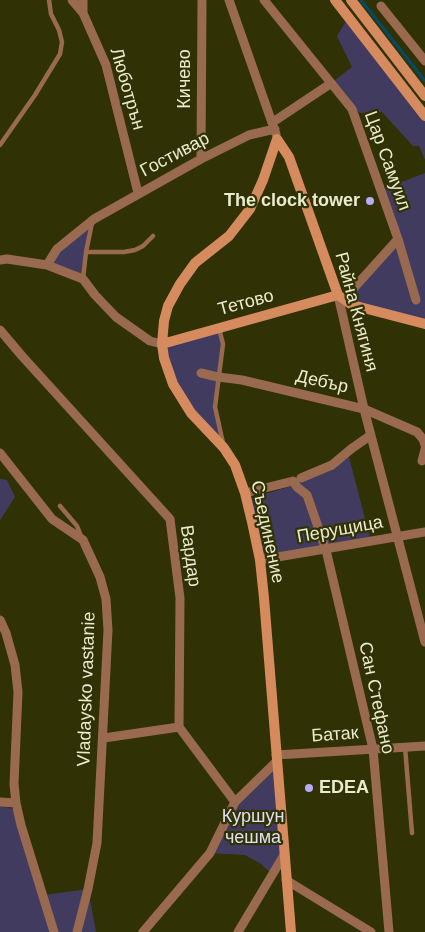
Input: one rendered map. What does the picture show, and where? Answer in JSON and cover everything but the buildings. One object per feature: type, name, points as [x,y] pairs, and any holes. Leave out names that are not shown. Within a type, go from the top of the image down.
[{"type":"street","name":"Люботрън","points":[[72,0],[83,13],[106,65],[138,194]]},
{"type":"street","points":[[83,0],[83,13]]},
{"type":"street","name":"Кичево","points":[[201,159],[202,0]]},
{"type":"street","name":"Райна Княгиня","points":[[229,0],[275,130],[289,157],[340,297],[364,409],[425,642]]},
{"type":"street","name":"Цар Самуил","points":[[264,0],[352,109],[398,239],[416,300]]},
{"type":"street","points":[[335,0],[425,116]]},
{"type":"street","points":[[351,0],[425,96]]},
{"type":"street","points":[[381,6],[425,62]]},
{"type":"street","name":"Гостивар","points":[[47,265],[57,249],[94,220],[201,159],[249,135],[275,130],[330,84]]},
{"type":"street","name":"Съединение","points":[[275,130],[263,180],[250,209],[229,236],[196,263],[180,284],[166,314],[162,344],[164,358],[173,384],[191,413],[224,448],[235,465],[245,493],[260,560],[290,932]]},
{"type":"street","points":[[398,239],[340,297],[352,305],[425,324]]},
{"type":"street","points":[[0,260],[7,259],[47,265],[83,279],[116,317],[150,341],[162,344]]},
{"type":"street","name":"Тетово","points":[[162,344],[218,327],[340,297]]},
{"type":"street","name":"Вардар","points":[[0,330],[170,519],[180,598],[179,726]]},
{"type":"street","name":"Дебър","points":[[201,373],[242,380],[364,409],[416,432],[423,438],[425,447],[422,461]]},
{"type":"street","points":[[245,493],[297,480],[332,465],[371,435]]},
{"type":"street","points":[[0,454],[52,519],[83,540]]},
{"type":"street","name":"Сан Стефано","points":[[297,480],[297,487],[307,495],[326,550],[373,749],[389,932]]},
{"type":"street","name":"Перущица","points":[[260,560],[425,532]]},
{"type":"street","name":"Vladaysko vastanie","points":[[77,932],[97,843],[104,738],[108,630],[106,599],[100,577],[83,540]]},
{"type":"street","points":[[0,620],[15,664],[17,682],[14,784],[16,803],[54,932]]},
{"type":"street","points":[[104,738],[179,726],[235,802]]},
{"type":"street","name":"Батак","points":[[277,758],[425,746]]},
{"type":"street","points":[[143,932],[210,852],[235,802],[277,758]]},
{"type":"street","points":[[0,802],[16,803]]},
{"type":"street","points":[[238,932],[284,855]]},
{"type":"street","points":[[286,880],[371,932]]},
{"type":"lane","points":[[0,145],[35,95],[60,54],[62,42],[59,30],[51,14],[49,0]]},
{"type":"lane","points":[[83,279],[86,252],[94,220]]},
{"type":"lane","points":[[86,252],[124,252],[135,250],[143,246],[153,236]]},
{"type":"lane","points":[[218,327],[223,344],[215,406],[224,448]]},
{"type":"lane","points":[[60,506],[77,526],[83,540]]},
{"type":"lane","points":[[405,747],[412,833]]},
{"type":"green space","points":[[348,18],[425,116],[425,160],[419,146],[413,146],[382,112],[361,113],[352,109],[330,84],[352,67],[337,36]]},
{"type":"green space","points":[[425,173],[425,324],[343,300],[398,239],[381,190]]},
{"type":"green space","points":[[94,219],[83,279],[47,265],[57,249]]},
{"type":"green space","points":[[218,327],[223,344],[215,407],[224,448],[173,384],[162,344]]},
{"type":"green space","points":[[349,457],[370,538],[263,556],[248,499],[292,486],[330,471]]},
{"type":"green space","points":[[0,479],[7,480],[15,497],[0,520]]},
{"type":"green space","name":"Куршун чешма","points":[[277,761],[284,855],[272,874],[261,864],[245,855],[210,853],[225,820]]},
{"type":"green space","points":[[0,806],[13,809],[44,895],[88,889],[96,932],[0,932]]},
{"type":"waterway","points":[[361,0],[425,81]]},
{"type":"place","name":"The clock tower","points":[[370,201]]},
{"type":"place","name":"EDEA","points":[[309,788]]}]
